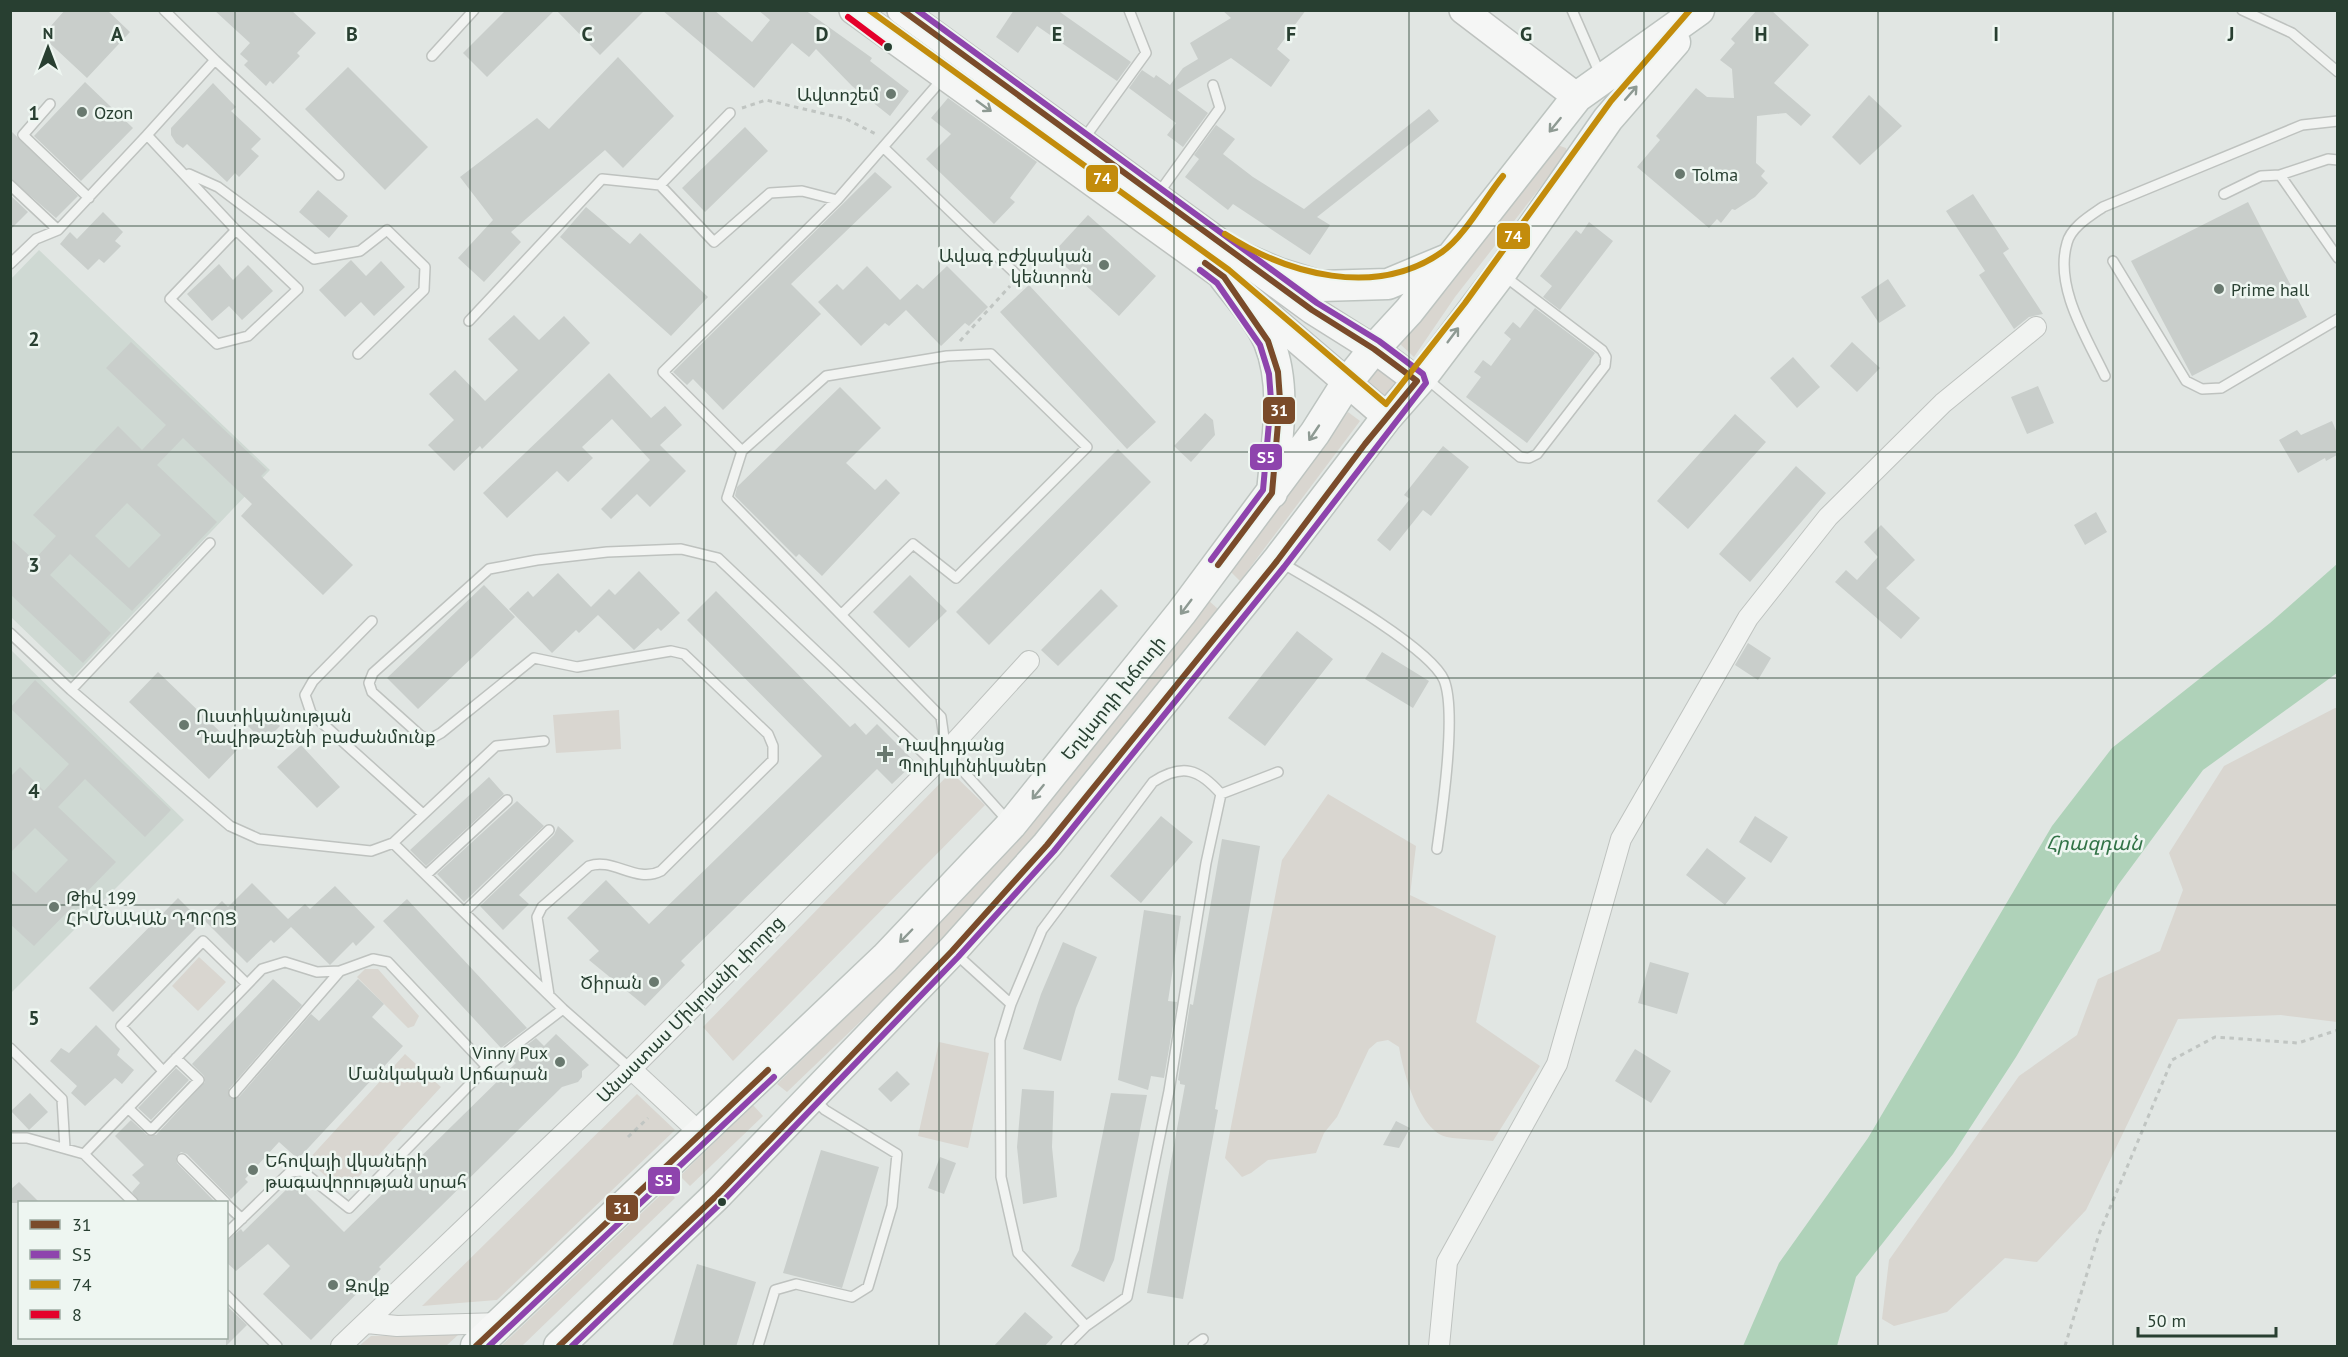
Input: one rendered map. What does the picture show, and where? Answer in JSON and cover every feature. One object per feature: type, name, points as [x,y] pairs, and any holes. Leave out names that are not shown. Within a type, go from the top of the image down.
[{"type":"main road","points":[[853,10],[944,77],[1231,266],[1312,310],[1420,379]]},
{"type":"main road","points":[[902,10],[1156,196],[1231,266],[1346,384],[1387,417]]},
{"type":"main road","points":[[1463,10],[1577,97]]},
{"type":"main road","name":"Եղվարդի խճուղի","points":[[476,1347],[885,958],[1011,825],[1211,574],[1316,433],[1346,384],[1409,311],[1577,97],[1701,10]]},
{"type":"main road","name":"Եղվարդի խճուղի","points":[[559,1347],[704,1208],[952,951],[1047,845],[1277,561],[1387,417],[1420,379],[1501,273],[1608,119],[1701,10]]},
{"type":"main road","points":[[1231,266],[1278,273],[1320,286],[1388,284],[1448,259]]},
{"type":"main road","points":[[1231,266],[1268,341],[1278,372],[1280,400],[1272,493]]},
{"type":"main road","points":[[1211,574],[1243,603]]},
{"type":"main road","points":[[752,1086],[786,1122]]},
{"type":"street","points":[[1439,1347],[1447,1262],[1557,1064],[1621,839],[1743,628],[1828,516],[1943,404],[2036,327]]},
{"type":"street","name":"Անաստաս Միկոյանի փողոց","points":[[341,1347],[630,1069],[940,758],[1029,661]]},
{"type":"street","points":[[630,1069],[701,1134]]},
{"type":"street","points":[[367,1323],[397,1326],[501,1323]]},
{"type":"lane","points":[[164,10],[339,175]]},
{"type":"lane","points":[[432,56],[474,10]]},
{"type":"lane","points":[[1082,142],[1146,52],[1129,10]]},
{"type":"lane","points":[[1572,10],[1602,81]]},
{"type":"lane","points":[[2242,10],[2292,33],[2337,72]]},
{"type":"lane","points":[[742,451],[663,372],[837,200],[962,56]]},
{"type":"lane","points":[[10,264],[36,239],[58,230],[215,60]]},
{"type":"lane","points":[[1156,196],[1220,108],[1213,85]]},
{"type":"lane","points":[[50,104],[23,135],[89,198]]},
{"type":"lane","points":[[660,185],[730,113]]},
{"type":"lane","points":[[2104,376],[2068,300],[2067,242],[2082,221],[2103,207],[2302,125],[2337,121]]},
{"type":"lane","points":[[147,135],[236,230],[298,290],[248,336],[217,344],[170,299],[236,230]]},
{"type":"lane","points":[[886,144],[1019,277]]},
{"type":"lane","points":[[2224,195],[2261,176],[2280,175],[2328,159],[2337,160]]},
{"type":"lane","points":[[184,172],[218,187],[314,259],[360,251],[387,230],[425,267],[424,290],[357,354]]},
{"type":"lane","points":[[2280,175],[2337,258]]},
{"type":"lane","points":[[469,321],[602,179],[660,185],[714,242],[770,193],[801,190],[837,200]]},
{"type":"lane","points":[[10,185],[58,230]]},
{"type":"lane","points":[[2113,261],[2186,381],[2202,389],[2221,388],[2337,319]]},
{"type":"lane","points":[[1420,379],[1520,457],[1529,458],[1537,454],[1605,366],[1606,357],[1602,350],[1501,273]]},
{"type":"lane","points":[[842,614],[913,544],[956,578],[1087,447],[991,354],[947,356],[826,376],[742,451],[727,498],[941,717],[940,758]]},
{"type":"lane","points":[[71,690],[210,543]]},
{"type":"lane","points":[[549,995],[537,917],[542,907],[589,866],[598,863],[640,875],[652,876],[661,870],[774,760],[773,746],[768,734],[684,654],[671,651],[577,667],[534,658],[441,733],[430,739],[421,736],[372,692],[369,683],[373,673],[489,569],[537,560],[607,552],[681,549],[718,558],[1011,825]]},
{"type":"lane","points":[[1277,561],[1347,600],[1430,661],[1444,681],[1448,711],[1447,766],[1437,849]]},
{"type":"lane","points":[[372,621],[314,681],[305,695],[311,712],[423,814]]},
{"type":"lane","points":[[10,633],[71,690],[230,826],[259,839],[371,850],[393,843],[496,746],[544,741]]},
{"type":"lane","points":[[1086,1326],[1018,1253],[1001,1177],[1000,1040],[1011,1004],[1042,930],[1153,782],[1166,774],[1182,770],[1198,773],[1221,794]]},
{"type":"lane","points":[[1221,794],[1278,772]]},
{"type":"lane","points":[[1066,1347],[1086,1326],[1126,1297],[1169,1091],[1206,863],[1221,794]]},
{"type":"lane","points":[[426,875],[507,800]]},
{"type":"lane","points":[[464,912],[549,830]]},
{"type":"lane","points":[[393,843],[563,1009],[630,1069]]},
{"type":"lane","points":[[163,1071],[121,1026],[170,975],[203,941],[247,984]]},
{"type":"lane","points":[[952,951],[1011,1004]]},
{"type":"lane","points":[[84,1154],[262,969],[285,962],[317,972],[340,971],[373,959],[388,962],[487,1067]]},
{"type":"lane","points":[[234,1093],[340,971]]},
{"type":"lane","points":[[228,1232],[290,1172],[302,1171],[349,1208],[487,1067],[563,1009]]},
{"type":"lane","points":[[10,1047],[62,1099],[65,1148]]},
{"type":"lane","points":[[128,1108],[151,1130],[199,1080],[176,1058]]},
{"type":"lane","points":[[758,1347],[775,1290],[796,1284],[852,1297],[868,1287],[892,1206],[897,1154],[825,1110],[811,1097]]},
{"type":"lane","points":[[10,1138],[27,1138],[84,1154],[131,1201]]},
{"type":"lane","points":[[182,1159],[224,1201]]},
{"type":"lane","points":[[228,1205],[242,1219]]},
{"type":"lane","points":[[228,1297],[277,1347]]},
{"type":"lane","points":[[1193,1347],[1203,1339]]},
{"type":"path","points":[[730,113],[766,100],[846,119],[886,144]]},
{"type":"path","points":[[947,356],[1019,277]]},
{"type":"path","points":[[2065,1347],[2099,1234],[2172,1060],[2216,1037],[2298,1043],[2337,1030]]},
{"type":"path","points":[[628,1137],[648,1118]]},
{"type":"shaded area","points":[[1557,145],[1566,148],[1567,153],[1455,297],[1414,357],[1400,344],[1448,288]]},
{"type":"shaded area","points":[[39,250],[270,470],[73,677],[11,617],[10,280]]},
{"type":"shaded area","points":[[1375,364],[1400,381],[1386,399],[1374,397],[1364,377]]},
{"type":"shaded area","points":[[1348,412],[1360,421],[1240,581],[1230,571]]},
{"type":"shaded area","points":[[1208,600],[1218,609],[1049,825],[909,975],[787,1092],[777,1084],[915,949],[994,865],[1130,701]]},
{"type":"shaded area","name":"Թիվ 199 ՀԻՄՆԱԿԱՆ ԴՊՐՈՑ","points":[[10,649],[184,820],[11,993],[10,993]]},
{"type":"shaded area","points":[[2338,708],[2337,1022],[2281,1015],[2178,1019],[2086,1210],[2037,1262],[2005,1258],[1947,1312],[1894,1326],[1882,1319],[1889,1260],[2019,1076],[2077,1035],[2098,979],[2160,951],[2183,890],[2169,853],[2224,766]]},
{"type":"shaded area","points":[[619,710],[621,749],[556,753],[553,715]]},
{"type":"shaded area","points":[[951,772],[985,805],[733,1061],[703,1027]]},
{"type":"shaded area","points":[[1328,794],[1416,846],[1410,895],[1496,936],[1476,1022],[1540,1066],[1493,1141],[1453,1138],[1437,1132],[1428,1124],[1414,1099],[1399,1047],[1388,1040],[1377,1042],[1369,1049],[1337,1117],[1324,1133],[1316,1153],[1268,1160],[1242,1177],[1225,1158],[1282,860]]},
{"type":"shaded area","points":[[199,957],[226,982],[198,1011],[172,986]]},
{"type":"shaded area","points":[[365,969],[378,969],[419,1016],[414,1026],[408,1028],[357,977]]},
{"type":"shaded area","points":[[939,1042],[989,1053],[968,1148],[918,1136]]},
{"type":"shaded area","points":[[405,1054],[441,1087],[344,1193],[308,1160]]},
{"type":"shaded area","points":[[637,1094],[675,1130],[497,1300],[422,1306]]},
{"type":"shaded area","points":[[753,1105],[763,1116],[690,1186],[680,1176]]},
{"type":"shaded area","points":[[667,1189],[675,1198],[522,1346],[501,1346]]},
{"type":"shaded area","points":[[459,1334],[446,1346],[359,1346],[371,1336]]},
{"type":"water","name":"Հրազդան","points":[[2337,564],[2337,673],[2203,770],[2118,885],[2016,1057],[1953,1154],[1856,1277],[1837,1346],[1743,1346],[1779,1263],[1868,1138],[2052,826],[2112,748],[2270,623]]},
{"type":"building","points":[[65,10],[107,10],[130,32],[87,78],[42,36]]},
{"type":"building","points":[[214,10],[291,10],[316,33],[297,53],[300,56],[273,84],[270,81],[266,86],[244,65],[248,61],[240,54],[250,43]]},
{"type":"building","points":[[506,10],[555,10],[487,77],[463,53]]},
{"type":"building","points":[[556,10],[645,10],[600,55]]},
{"type":"building","points":[[662,10],[714,10],[752,42],[770,20],[758,10],[805,10],[872,58],[870,61],[909,91],[890,116],[852,86],[816,49],[809,57],[792,43],[754,88]]},
{"type":"building","points":[[1014,10],[1057,10],[1131,62],[1117,81],[1037,26],[1018,53],[996,37]]},
{"type":"building","points":[[1222,10],[1306,10],[1277,49],[1290,60],[1271,87],[1231,58],[1177,90],[1208,113],[1183,147],[1167,135],[1176,123],[1129,88],[1142,70],[1154,78],[1156,75],[1170,85],[1183,68],[1198,59],[1190,43],[1231,18]]},
{"type":"building","points":[[1757,10],[1771,10],[1809,45],[1774,83],[1811,115],[1801,126],[1786,113],[1757,116],[1756,163],[1765,171],[1761,176],[1768,183],[1755,197],[1735,210],[1732,209],[1721,223],[1717,219],[1709,228],[1637,167],[1660,140],[1656,136],[1696,88],[1707,97],[1734,98],[1732,69],[1720,60],[1735,43],[1731,39]]},
{"type":"building","points":[[618,57],[674,116],[623,168],[605,150],[511,232],[521,242],[484,282],[458,258],[493,220],[460,177],[537,118],[549,129]]},
{"type":"building","points":[[348,67],[428,147],[385,190],[305,109]]},
{"type":"building","points":[[85,82],[133,128],[81,181],[34,136]]},
{"type":"building","points":[[213,83],[236,107],[231,111],[261,139],[251,149],[259,156],[239,177],[235,173],[227,182],[187,144],[183,148],[171,135],[171,128]]},
{"type":"building","points":[[1869,95],[1902,126],[1860,165],[1832,137]]},
{"type":"building","points":[[948,98],[1037,162],[1010,198],[1015,202],[994,224],[926,159],[951,134],[931,118]]},
{"type":"building","points":[[1429,109],[1439,121],[1317,217],[1330,225],[1310,255],[1233,204],[1228,210],[1185,177],[1199,159],[1194,155],[1216,125],[1235,139],[1223,154],[1253,177],[1304,209]]},
{"type":"building","points":[[745,127],[768,151],[705,212],[682,188]]},
{"type":"building","points":[[10,130],[78,196],[56,218],[10,178]]},
{"type":"building","points":[[875,172],[892,187],[791,284],[821,314],[723,410],[693,379],[687,385],[673,372]]},
{"type":"building","points":[[318,190],[348,216],[329,238],[299,212]]},
{"type":"building","points":[[1973,194],[2009,249],[2003,253],[2043,314],[2029,317],[2014,329],[1979,275],[1985,271],[1946,211]]},
{"type":"building","points":[[10,195],[28,212],[10,230]]},
{"type":"building","name":"Prime hall","points":[[2248,202],[2307,317],[2192,376],[2131,261]]},
{"type":"building","points":[[586,207],[630,244],[640,233],[708,297],[671,336],[560,237]]},
{"type":"building","points":[[103,212],[123,232],[115,241],[121,246],[104,263],[99,259],[88,270],[60,244],[70,232],[77,239]]},
{"type":"building","name":"Ավագ բժշկական կենտրոն","points":[[1088,215],[1156,276],[1119,316],[1052,254]]},
{"type":"building","points":[[1589,222],[1613,241],[1560,310],[1543,297],[1552,286],[1540,276],[1576,230],[1581,234]]},
{"type":"building","points":[[351,260],[366,276],[381,261],[405,287],[374,316],[361,302],[345,317],[319,290]]},
{"type":"building","points":[[219,264],[233,280],[248,265],[273,291],[242,320],[229,306],[212,321],[187,294]]},
{"type":"building","points":[[867,266],[900,300],[917,284],[923,289],[947,266],[988,307],[969,326],[965,323],[941,346],[906,310],[889,326],[885,323],[861,346],[818,302],[837,284],[843,290]]},
{"type":"building","points":[[1888,279],[1906,306],[1879,323],[1861,297]]},
{"type":"building","points":[[1029,285],[1156,422],[1127,449],[1000,312]]},
{"type":"building","points":[[1535,308],[1595,353],[1527,443],[1466,397],[1481,377],[1474,372],[1483,360],[1491,366],[1511,339],[1504,333],[1513,322],[1520,328]]},
{"type":"building","points":[[514,315],[539,340],[564,316],[590,343],[482,449],[480,446],[454,471],[428,445],[454,420],[429,394],[455,370],[485,401],[518,370],[488,339]]},
{"type":"building","points":[[131,342],[267,470],[261,476],[353,565],[323,595],[241,516],[252,504],[183,438],[157,465],[217,522],[132,611],[70,554],[50,575],[111,633],[83,663],[10,594],[10,538],[34,560],[56,536],[33,515],[118,426],[142,450],[166,425],[106,368]],"holes":[[[127,503],[161,535],[129,568],[95,536]]]},
{"type":"building","points":[[1852,342],[1880,368],[1857,392],[1830,366]]},
{"type":"building","points":[[1793,357],[1820,387],[1797,408],[1770,378]]},
{"type":"building","points":[[609,373],[651,418],[665,406],[682,425],[660,445],[686,471],[650,507],[637,494],[611,519],[601,509],[650,460],[612,419],[582,447],[593,458],[568,482],[557,471],[507,518],[483,493]]},
{"type":"building","points":[[2038,386],[2054,423],[2027,434],[2011,397]]},
{"type":"building","points":[[840,387],[881,428],[846,463],[875,490],[886,479],[900,493],[822,576],[799,554],[796,557],[735,496],[737,487]]},
{"type":"building","points":[[1205,413],[1213,420],[1215,435],[1191,462],[1174,446]]},
{"type":"building","points":[[1735,414],[1766,442],[1688,529],[1657,501]]},
{"type":"building","points":[[2332,421],[2337,433],[2337,455],[2326,461],[2325,458],[2298,473],[2279,440],[2297,430],[2301,435]]},
{"type":"building","points":[[1443,446],[1469,467],[1431,516],[1423,510],[1390,551],[1377,540],[1410,499],[1404,495]]},
{"type":"building","points":[[1118,449],[1151,482],[989,645],[956,612]]},
{"type":"building","points":[[1796,466],[1826,493],[1750,582],[1719,554]]},
{"type":"building","points":[[2096,512],[2107,532],[2085,545],[2074,525]]},
{"type":"building","points":[[1881,525],[1915,560],[1886,588],[1920,618],[1901,639],[1835,582],[1846,570],[1857,580],[1878,557],[1864,542]]},
{"type":"building","points":[[639,571],[680,613],[661,631],[658,628],[634,650],[598,615],[579,633],[576,630],[552,653],[509,609],[528,591],[533,597],[558,573],[591,607],[609,589],[615,595]]},
{"type":"building","points":[[910,575],[947,611],[909,648],[873,612]]},
{"type":"building","points":[[484,585],[515,617],[418,709],[387,678]]},
{"type":"building","points":[[1101,589],[1118,606],[1058,666],[1041,650]]},
{"type":"building","points":[[716,591],[850,727],[855,723],[866,735],[877,724],[915,762],[892,784],[877,769],[681,961],[685,965],[645,1006],[589,960],[599,951],[567,918],[606,880],[649,924],[822,756],[687,620]]},
{"type":"building","points":[[1297,631],[1333,659],[1265,746],[1228,718]]},
{"type":"building","points":[[1748,643],[1771,658],[1758,680],[1735,665]]},
{"type":"building","points":[[1382,652],[1429,681],[1413,708],[1365,679]]},
{"type":"building","name":"Ուստիկանության Դավիթաշենի բաժանմունք","points":[[158,672],[238,749],[209,779],[129,702]]},
{"type":"building","points":[[35,680],[171,810],[145,837],[85,779],[58,807],[116,862],[34,946],[10,924],[10,869],[36,893],[68,860],[35,828],[10,853],[10,777],[20,767],[44,791],[69,764],[10,708]]},
{"type":"building","points":[[265,710],[280,726],[264,742],[248,726]]},
{"type":"building","points":[[301,745],[340,787],[317,808],[277,767]]},
{"type":"building","points":[[489,777],[504,794],[426,866],[410,850]]},
{"type":"building","points":[[517,801],[544,826],[464,902],[437,874]]},
{"type":"building","points":[[1161,816],[1193,842],[1141,903],[1110,876]]},
{"type":"building","points":[[1755,816],[1788,837],[1771,863],[1739,842]]},
{"type":"building","points":[[558,826],[574,841],[519,895],[529,904],[503,930],[480,906],[554,835]]},
{"type":"building","points":[[1222,839],[1260,846],[1215,1109],[1218,1110],[1183,1299],[1147,1293],[1185,1085],[1180,1084],[1178,1080],[1190,1004],[1193,1005]]},
{"type":"building","points":[[1707,848],[1746,878],[1725,905],[1686,875]]},
{"type":"building","points":[[252,883],[288,919],[305,904],[310,909],[335,886],[375,927],[356,946],[353,942],[330,965],[291,927],[274,943],[271,940],[247,963],[203,919],[222,901],[228,907]]},
{"type":"building","points":[[178,898],[202,922],[113,1012],[89,988]]},
{"type":"building","points":[[407,899],[527,1028],[501,1048],[383,921]]},
{"type":"building","points":[[1144,910],[1181,916],[1168,1001],[1177,1002],[1164,1078],[1151,1076],[1148,1090],[1118,1080]]},
{"type":"building","points":[[1063,942],[1097,957],[1076,1008],[1061,1061],[1023,1049],[1041,994]]},
{"type":"building","points":[[1650,962],[1689,973],[1677,1014],[1638,1003]]},
{"type":"building","points":[[273,979],[302,1005],[229,1089],[230,1098],[239,1097],[311,1014],[319,1021],[358,979],[384,1004],[372,1017],[403,1046],[298,1159],[279,1142],[245,1179],[248,1182],[231,1199],[187,1154],[181,1152],[176,1157],[177,1163],[214,1201],[139,1201],[132,1192],[140,1183],[132,1175],[144,1165],[115,1136],[131,1120],[147,1135],[156,1135],[205,1082],[204,1076],[192,1064]]},
{"type":"building","points":[[96,1025],[120,1049],[117,1055],[134,1070],[122,1084],[115,1078],[85,1106],[71,1093],[77,1086],[50,1061],[61,1048],[69,1053]]},
{"type":"building","points":[[556,1034],[589,1065],[582,1071],[582,1077],[578,1082],[562,1087],[379,1267],[381,1269],[311,1340],[263,1294],[290,1266],[268,1244],[236,1271],[228,1264],[228,1239],[241,1229],[243,1232],[294,1182],[344,1232],[516,1063],[510,1058],[536,1038],[544,1046]]},
{"type":"building","points":[[1635,1049],[1671,1071],[1651,1103],[1615,1081]]},
{"type":"building","points":[[176,1068],[189,1080],[151,1120],[138,1108]]},
{"type":"building","points":[[897,1071],[910,1084],[891,1102],[878,1089]]},
{"type":"building","points":[[1022,1089],[1054,1091],[1052,1147],[1057,1197],[1023,1204],[1017,1147]]},
{"type":"building","points":[[30,1093],[48,1112],[29,1130],[11,1111]]},
{"type":"building","points":[[1111,1093],[1147,1095],[1114,1260],[1104,1282],[1071,1266],[1079,1250]]},
{"type":"building","points":[[1396,1121],[1410,1128],[1399,1148],[1383,1145]]},
{"type":"building","points":[[821,1150],[879,1167],[842,1288],[783,1273]]},
{"type":"building","points":[[940,1157],[956,1163],[944,1194],[928,1188]]},
{"type":"building","points":[[19,1182],[38,1201],[10,1203],[10,1190]]},
{"type":"building","points":[[697,1264],[756,1282],[736,1347],[672,1347]]},
{"type":"building","points":[[228,1307],[247,1325],[226,1346],[226,1339],[228,1339]]},
{"type":"building","points":[[1025,1312],[1053,1337],[1044,1347],[993,1347]]},
{"type":"transit line","name":"74","points":[[869,10],[1229,270],[1386,404],[1465,303],[1611,101],[1690,10]]},
{"type":"transit line","name":"31","points":[[559,1346],[715,1197],[952,951],[1047,845],[1277,561],[1365,444],[1417,381],[1374,349],[1312,310],[902,10]]},
{"type":"transit line","name":"Տ5","points":[[572,1346],[721,1203],[958,957],[1054,851],[1284,567],[1426,383],[1423,374],[1379,341],[1317,303],[917,10]]},
{"type":"transit line","name":"8","points":[[848,17],[888,47]]},
{"type":"transit line","name":"74","points":[[1225,234],[1249,248],[1303,270],[1332,276],[1360,278],[1389,275],[1416,266],[1442,252],[1467,227],[1503,176]]},
{"type":"transit line","name":"31","points":[[1205,263],[1224,277],[1268,341],[1278,372],[1280,400],[1272,493],[1218,565]]},
{"type":"transit line","name":"Տ5","points":[[1200,270],[1217,283],[1260,345],[1269,374],[1271,400],[1263,490],[1211,560]]},
{"type":"transit line","name":"31","points":[[476,1346],[768,1070]]},
{"type":"transit line","name":"Տ5","points":[[489,1346],[774,1077]]},
{"type":"place","name":"Ավտոշեմ","points":[[891,94]]},
{"type":"place","name":"Ozon","points":[[82,112]]},
{"type":"place","name":"Tolma","points":[[1680,174]]},
{"type":"place","name":"Ավագ բժշկական կենտրոն","points":[[1104,265]]},
{"type":"place","name":"Prime hall","points":[[2219,289]]},
{"type":"place","name":"Ուստիկանության Դավիթաշենի բաժանմունք","points":[[184,725]]},
{"type":"place","name":"Դավիդյանց Պոլիկլինիկաներ","points":[[885,754]]},
{"type":"place","name":"Թիվ 199 ՀԻՄՆԱԿԱՆ ԴՊՐՈՑ","points":[[54,907]]},
{"type":"place","name":"Ծիրան","points":[[654,982]]},
{"type":"place","name":"Vinny Pux Մանկական Սրճարան","points":[[560,1062]]},
{"type":"place","name":"Եհովայի վկաների թագավորության սրահ","points":[[253,1170]]},
{"type":"place","name":"Զովք","points":[[333,1285]]}]
